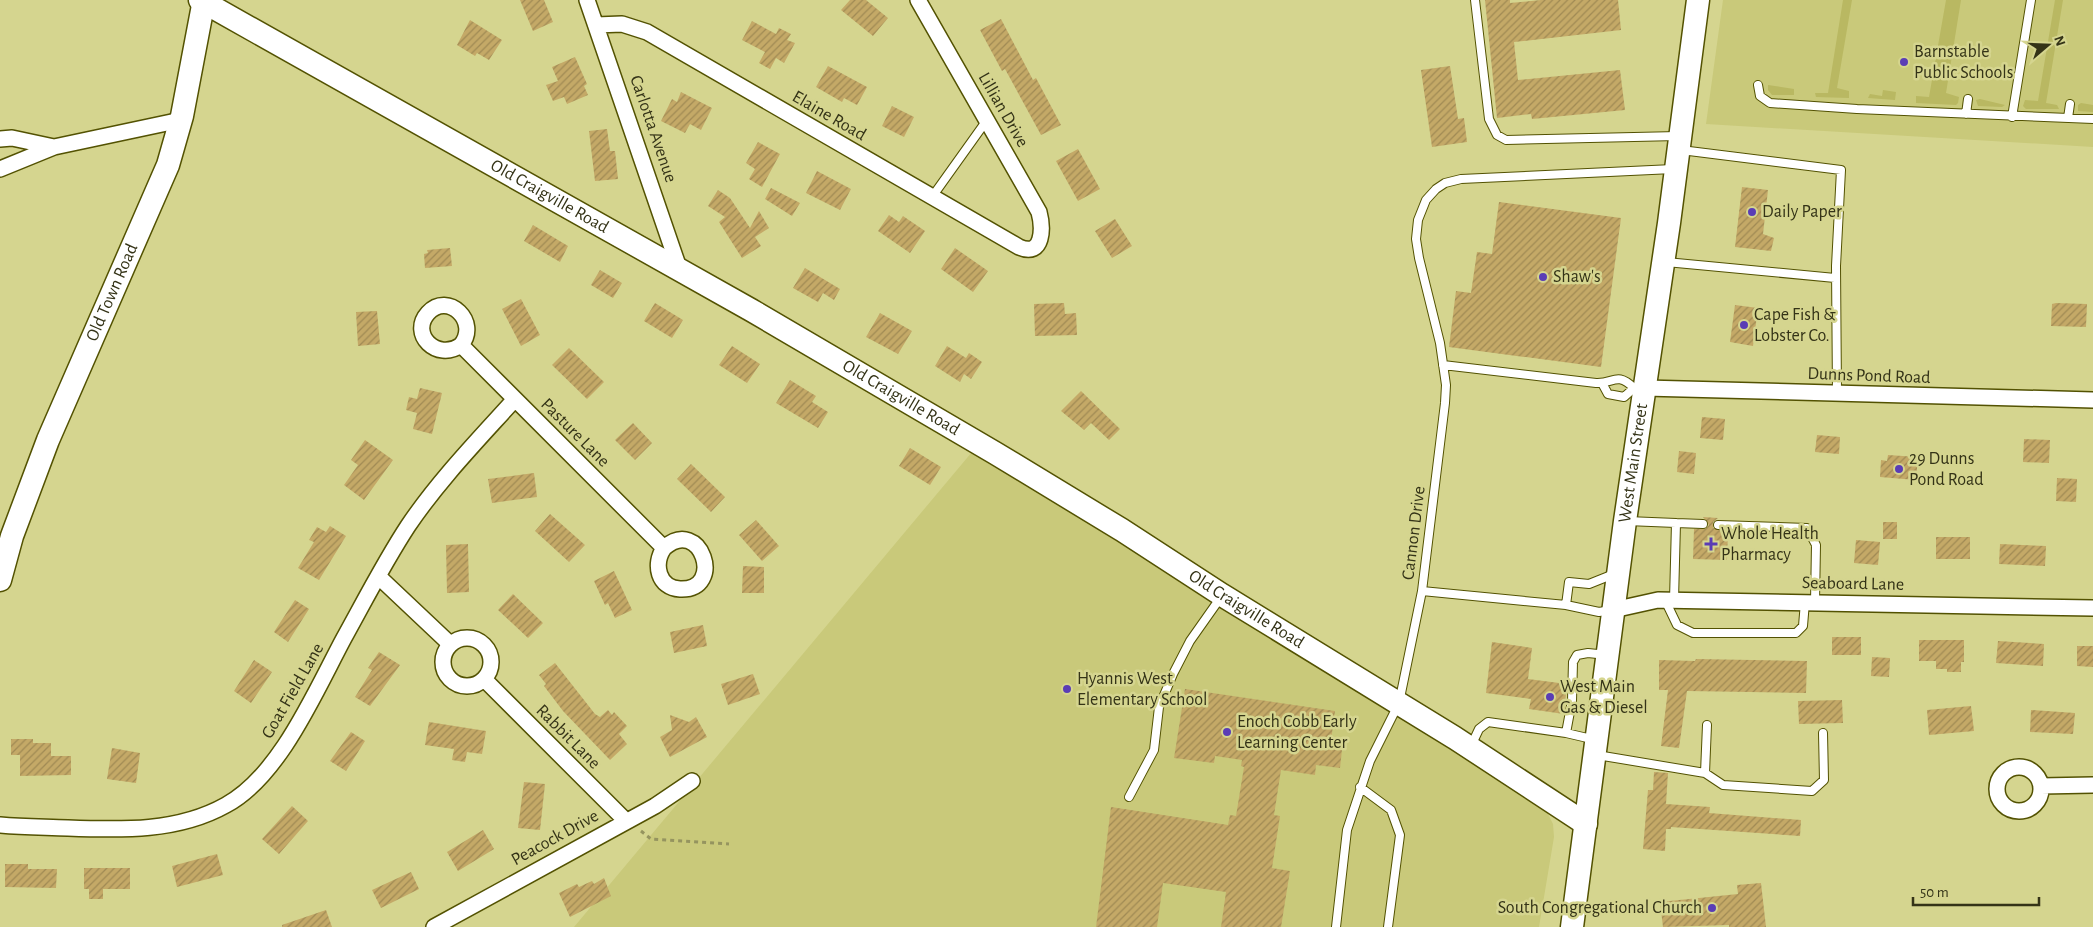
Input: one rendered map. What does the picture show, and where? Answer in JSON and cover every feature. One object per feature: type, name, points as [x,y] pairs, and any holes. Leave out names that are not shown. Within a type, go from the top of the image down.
[{"type":"street","name":"Carlotta Avenue","points":[[587,0],[680,271]]},
{"type":"street","name":"Lillian Drive","points":[[918,0],[1039,212],[1042,234],[1039,244]]},
{"type":"street","name":"West Main Street","points":[[1572,927],[1640,388],[1662,262],[1698,0]]},
{"type":"street","name":"Old Town Road","points":[[0,580],[12,536],[48,440],[168,165],[181,120],[202,1]]},
{"type":"street","name":"Old Craigville Road","points":[[202,1],[680,271],[995,453],[1470,747],[1586,824]]},
{"type":"street","name":"Elaine Road","points":[[596,25],[622,24],[647,32],[1019,247],[1031,249],[1039,244]]},
{"type":"street","points":[[0,169],[54,147],[181,120]]},
{"type":"street","points":[[0,139],[12,138],[54,147]]},
{"type":"street","name":"Pasture Lane","points":[[461,345],[664,548]]},
{"type":"street","name":"Dunns Pond Road","points":[[1640,388],[2093,400]]},
{"type":"street","name":"Goat Field Lane","points":[[0,825],[123,830],[184,822],[227,805],[244,793],[273,762],[323,680],[407,527],[425,502],[515,399]]},
{"type":"street","points":[[379,577],[450,644]]},
{"type":"street","name":"Seaboard Lane","points":[[1613,610],[1670,600],[2093,608]]},
{"type":"street","points":[[470,637],[485,645],[491,654],[492,665],[484,679],[476,685],[466,686],[456,683],[448,677],[443,662],[445,652],[450,644],[460,638],[470,637]]},
{"type":"street","name":"Rabbit Lane","points":[[484,679],[626,820]]},
{"type":"street","name":"Peacock Drive","points":[[434,927],[654,806],[692,781]]},
{"type":"street","points":[[2041,786],[2093,785]]},
{"type":"lane","points":[[1475,0],[1489,119],[1497,135],[1506,140],[1677,151],[1841,170],[1835,278],[1837,394]]},
{"type":"lane","points":[[2012,117],[2031,0]]},
{"type":"lane","points":[[1758,85],[1760,96],[1770,103],[2012,117],[2093,119]]},
{"type":"lane","points":[[1966,114],[1968,99]]},
{"type":"lane","points":[[2068,118],[2070,104]]},
{"type":"lane","points":[[932,197],[987,120]]},
{"type":"lane","name":"Cannon Drive","points":[[1336,927],[1348,830],[1360,787],[1370,761],[1399,703],[1422,591],[1445,402],[1443,365],[1416,239],[1418,220],[1436,189],[1445,183],[1461,179],[1677,151]]},
{"type":"lane","points":[[1662,262],[1835,278]]},
{"type":"lane","points":[[1443,365],[1602,383],[1613,378],[1625,379],[1640,388]]},
{"type":"lane","points":[[1602,383],[1608,394],[1624,396],[1640,388]]},
{"type":"lane","points":[[1624,521],[1704,524]]},
{"type":"lane","points":[[1676,524],[1670,600],[1677,625],[1693,633],[1796,633],[1803,626],[1810,602],[1816,545],[1807,528],[1718,525]]},
{"type":"lane","points":[[1566,605],[1569,582],[1589,584],[1618,573]]},
{"type":"lane","points":[[1422,591],[1566,605],[1599,612],[1613,610]]},
{"type":"lane","points":[[1129,797],[1154,750],[1159,707],[1172,674],[1190,641],[1222,595]]},
{"type":"lane","points":[[1566,733],[1572,701],[1573,662],[1577,656],[1588,653],[1607,655]]},
{"type":"lane","points":[[1470,747],[1479,729],[1488,722],[1566,733],[1595,747],[1704,773],[1724,785],[1812,791],[1824,780],[1824,733]]},
{"type":"lane","points":[[1704,773],[1707,725]]},
{"type":"lane","points":[[1360,787],[1391,810],[1400,835],[1388,927]]},
{"type":"path","points":[[626,820],[651,839],[729,844]]},
{"type":"shaded area","name":"Barnstable Public Schools","points":[[1723,0],[2093,0],[2093,147],[1706,124]]},
{"type":"shaded area","points":[[1843,0],[1852,0],[1837,88],[1849,91],[1849,98],[1816,97],[1815,93],[1828,93]]},
{"type":"shaded area","points":[[1946,0],[1961,0],[1946,93],[1959,97],[1958,103],[1956,105],[1916,103],[1916,96],[1929,97]]},
{"type":"shaded area","points":[[2055,0],[2063,0],[2046,103],[2057,105],[2059,109],[2026,109],[2023,106],[2025,100],[2038,101]]},
{"type":"shaded area","points":[[1768,85],[1794,89],[1794,95],[1772,95],[1768,90]]},
{"type":"shaded area","points":[[1883,90],[1896,92],[1895,100],[1868,98],[1870,94],[1882,96]]},
{"type":"shaded area","points":[[1980,99],[2005,105],[2002,107],[1978,106],[1976,100]]},
{"type":"shaded area","points":[[2081,103],[2093,105],[2093,112],[2078,111],[2078,105]]},
{"type":"shaded area","name":"Hyannis West Elementary School","points":[[972,452],[1197,586],[1544,806],[1553,824],[1554,837],[1539,927],[574,927]]},
{"type":"building","points":[[520,0],[544,0],[553,22],[533,31]]},
{"type":"building","points":[[850,0],[866,0],[888,18],[873,36],[841,10]]},
{"type":"building","points":[[1485,0],[1510,0],[1510,3],[1541,0],[1618,0],[1621,30],[1514,42],[1518,80],[1620,70],[1625,110],[1532,119],[1531,114],[1497,118]]},
{"type":"building","points":[[1001,19],[1033,80],[1036,78],[1061,125],[1041,135],[1005,69],[1002,71],[980,30]]},
{"type":"building","points":[[470,20],[502,40],[489,60],[477,53],[475,56],[457,45]]},
{"type":"building","points":[[752,21],[776,34],[779,28],[791,34],[787,40],[795,43],[784,63],[776,58],[770,69],[759,63],[765,52],[742,40]]},
{"type":"building","points":[[575,57],[587,84],[584,86],[588,95],[567,104],[564,97],[553,101],[546,85],[558,81],[552,67]]},
{"type":"building","points":[[828,66],[867,87],[857,105],[844,98],[842,102],[816,87]]},
{"type":"building","points":[[1450,66],[1458,119],[1464,118],[1467,142],[1432,147],[1421,70]]},
{"type":"building","points":[[681,92],[712,108],[701,130],[690,124],[685,133],[661,121],[672,99],[677,102]]},
{"type":"building","points":[[892,106],[914,117],[904,137],[882,126]]},
{"type":"building","points":[[607,129],[610,151],[615,151],[618,179],[595,181],[589,131]]},
{"type":"building","points":[[758,142],[780,154],[762,187],[749,179],[755,169],[746,163]]},
{"type":"building","points":[[1078,149],[1100,189],[1078,201],[1056,161]]},
{"type":"building","points":[[817,171],[851,189],[840,210],[806,193]]},
{"type":"building","name":"Daily Paper","points":[[1742,187],[1768,190],[1763,234],[1774,238],[1771,251],[1735,247]]},
{"type":"building","points":[[771,188],[800,203],[792,216],[765,199]]},
{"type":"building","points":[[718,190],[730,198],[750,228],[759,211],[769,228],[755,237],[761,246],[742,258],[719,222],[725,217],[708,206]]},
{"type":"building","name":"Shaw's","points":[[1499,202],[1621,218],[1601,367],[1449,347],[1456,291],[1471,293],[1477,252],[1492,254]]},
{"type":"building","points":[[889,215],[899,222],[903,216],[925,231],[910,253],[878,231]]},
{"type":"building","points":[[1115,219],[1132,246],[1112,258],[1095,231]]},
{"type":"building","points":[[533,225],[568,246],[560,262],[524,241]]},
{"type":"building","points":[[450,248],[452,266],[425,268],[424,254],[428,253],[427,250]]},
{"type":"building","points":[[955,248],[988,271],[973,292],[941,269]]},
{"type":"building","points":[[805,268],[840,289],[834,300],[823,293],[818,302],[793,288]]},
{"type":"building","points":[[600,270],[622,283],[613,298],[591,285]]},
{"type":"building","points":[[521,299],[540,335],[521,346],[502,309]]},
{"type":"building","points":[[655,303],[683,320],[672,338],[644,321]]},
{"type":"building","points":[[1064,303],[1065,314],[1076,313],[1077,335],[1035,336],[1034,304]]},
{"type":"building","points":[[2052,304],[2087,304],[2086,327],[2051,326]]},
{"type":"building","name":"Cape Fish & Lobster Co.","points":[[1735,305],[1758,308],[1753,346],[1730,342]]},
{"type":"building","points":[[377,311],[380,344],[358,346],[356,312]]},
{"type":"building","points":[[880,313],[912,331],[898,354],[866,337]]},
{"type":"building","points":[[732,346],[760,364],[747,383],[719,365]]},
{"type":"building","points":[[947,346],[966,358],[969,353],[982,362],[971,379],[964,374],[960,382],[935,366]]},
{"type":"building","points":[[569,348],[604,382],[587,399],[552,365]]},
{"type":"building","points":[[790,380],[816,396],[812,402],[828,412],[818,428],[776,403]]},
{"type":"building","points":[[420,388],[442,393],[432,434],[413,429],[417,413],[406,410],[409,397],[417,399]]},
{"type":"building","points":[[1081,391],[1120,429],[1109,440],[1091,423],[1084,430],[1061,411]]},
{"type":"building","points":[[1702,417],[1725,419],[1723,440],[1700,438]]},
{"type":"building","points":[[633,423],[652,443],[635,460],[615,440]]},
{"type":"building","points":[[1817,435],[1840,437],[1839,454],[1815,452]]},
{"type":"building","points":[[2024,439],[2050,440],[2049,463],[2023,462]]},
{"type":"building","points":[[365,440],[393,460],[364,500],[344,485],[358,465],[351,460]]},
{"type":"building","points":[[910,448],[941,467],[930,485],[899,466]]},
{"type":"building","points":[[1679,451],[1696,453],[1694,474],[1677,472]]},
{"type":"building","name":"29 Dunns Pond Road","points":[[1888,455],[1918,457],[1916,480],[1880,477],[1881,460],[1887,461]]},
{"type":"building","points":[[691,464],[725,497],[711,512],[677,479]]},
{"type":"building","points":[[534,473],[537,497],[492,503],[488,479]]},
{"type":"building","points":[[2057,478],[2077,479],[2076,502],[2056,501]]},
{"type":"building","points":[[550,514],[585,545],[569,562],[535,531]]},
{"type":"building","name":"Whole Health Pharmacy","points":[[1703,517],[1718,518],[1713,522],[1713,528],[1728,531],[1727,560],[1693,559],[1694,529],[1705,529],[1709,525]]},
{"type":"building","points":[[756,520],[779,546],[762,561],[739,535]]},
{"type":"building","points":[[1883,522],[1897,522],[1897,539],[1883,539]]},
{"type":"building","points":[[330,526],[346,536],[319,580],[298,568],[314,542],[309,540],[317,527],[326,532]]},
{"type":"building","points":[[1936,537],[1970,537],[1970,559],[1936,559]]},
{"type":"building","points":[[1856,540],[1880,542],[1878,565],[1854,563]]},
{"type":"building","points":[[468,544],[469,592],[447,593],[446,545]]},
{"type":"building","points":[[2000,544],[2046,546],[2045,566],[1999,564]]},
{"type":"building","points":[[743,566],[764,567],[764,593],[742,593]]},
{"type":"building","points":[[614,571],[632,610],[615,618],[608,603],[605,605],[594,581]]},
{"type":"building","points":[[513,594],[543,623],[528,638],[498,610]]},
{"type":"building","points":[[295,600],[309,609],[288,642],[274,632]]},
{"type":"building","points":[[703,625],[707,646],[674,653],[670,632]]},
{"type":"building","points":[[1832,637],[1861,637],[1861,655],[1832,655]]},
{"type":"building","points":[[1919,640],[1964,640],[1964,662],[1961,662],[1961,672],[1947,672],[1947,669],[1936,669],[1936,661],[1919,661]]},
{"type":"building","points":[[1998,641],[2044,644],[2043,666],[1996,663]]},
{"type":"building","points":[[1492,642],[1532,648],[1528,679],[1567,684],[1564,714],[1529,709],[1531,699],[1486,693]]},
{"type":"building","points":[[2077,646],[2093,646],[2093,667],[2077,666]]},
{"type":"building","points":[[379,652],[400,665],[370,706],[355,697],[372,670],[368,668]]},
{"type":"building","points":[[1872,657],[1890,658],[1889,677],[1871,676]]},
{"type":"building","points":[[1696,659],[1807,661],[1806,693],[1687,691],[1679,748],[1661,746],[1668,690],[1659,690],[1659,660],[1695,661]]},
{"type":"building","points":[[254,660],[272,672],[251,703],[234,691]]},
{"type":"building","points":[[555,663],[595,714],[600,717],[608,710],[612,715],[614,712],[627,726],[619,734],[627,744],[610,760],[563,711],[544,686],[546,684],[539,675]]},
{"type":"building","points":[[753,674],[760,694],[728,705],[721,684]]},
{"type":"building","points":[[1185,689],[1335,711],[1330,748],[1342,750],[1340,768],[1316,765],[1315,775],[1281,770],[1274,815],[1280,816],[1272,868],[1290,871],[1281,927],[1221,927],[1226,892],[1163,883],[1157,927],[1096,927],[1111,807],[1228,825],[1230,815],[1236,816],[1244,767],[1241,766],[1242,760],[1215,756],[1214,763],[1174,758]]},
{"type":"building","points":[[1842,700],[1843,723],[1799,724],[1798,701]]},
{"type":"building","points":[[1971,706],[1974,731],[1929,735],[1927,710]]},
{"type":"building","points":[[2031,710],[2075,713],[2073,734],[2030,732]]},
{"type":"building","points":[[670,715],[689,722],[696,717],[707,737],[670,757],[660,737],[672,730]]},
{"type":"building","points":[[429,722],[486,731],[482,754],[467,752],[465,762],[452,760],[454,749],[425,745]]},
{"type":"building","points":[[351,732],[365,741],[346,771],[330,761]]},
{"type":"building","points":[[11,739],[33,739],[33,743],[51,743],[51,756],[71,756],[71,775],[20,776],[20,755],[11,755]]},
{"type":"building","points":[[112,748],[140,753],[136,783],[107,779]]},
{"type":"building","points":[[1654,772],[1668,773],[1666,804],[1710,807],[1709,813],[1801,820],[1800,836],[1671,827],[1671,829],[1666,829],[1665,851],[1643,849],[1648,790],[1653,790]]},
{"type":"building","points":[[524,782],[545,784],[540,830],[518,828]]},
{"type":"building","points":[[292,806],[308,821],[279,854],[262,839]]},
{"type":"building","points":[[483,830],[494,849],[458,871],[447,852]]},
{"type":"building","points":[[217,854],[223,875],[177,887],[172,866]]},
{"type":"building","points":[[5,864],[28,864],[28,869],[57,869],[56,888],[5,887]]},
{"type":"building","points":[[84,868],[130,868],[130,889],[103,889],[103,899],[89,899],[89,889],[84,889]]},
{"type":"building","points":[[411,872],[419,889],[381,908],[372,890]]},
{"type":"building","points":[[604,878],[611,896],[570,917],[559,893],[577,884],[579,887],[592,881],[594,884]]},
{"type":"building","name":"South Congregational Church","points":[[1761,883],[1766,927],[1729,927],[1729,925],[1663,927],[1660,902],[1738,894],[1737,885]]},
{"type":"building","points":[[326,910],[332,927],[282,927],[282,925]]},
{"type":"place","name":"Barnstable Public Schools","points":[[1904,62]]},
{"type":"place","name":"Daily Paper","points":[[1752,212]]},
{"type":"place","name":"Shaw's","points":[[1543,277]]},
{"type":"place","name":"Cape Fish & Lobster Co.","points":[[1744,325]]},
{"type":"place","name":"29 Dunns Pond Road","points":[[1899,469]]},
{"type":"place","name":"Whole Health Pharmacy","points":[[1711,544]]},
{"type":"place","name":"Hyannis West Elementary School","points":[[1067,689]]},
{"type":"place","name":"West Main Gas & Diesel","points":[[1550,697]]},
{"type":"place","name":"Enoch Cobb Early Learning Center","points":[[1227,732]]},
{"type":"place","name":"South Congregational Church","points":[[1712,908]]}]
